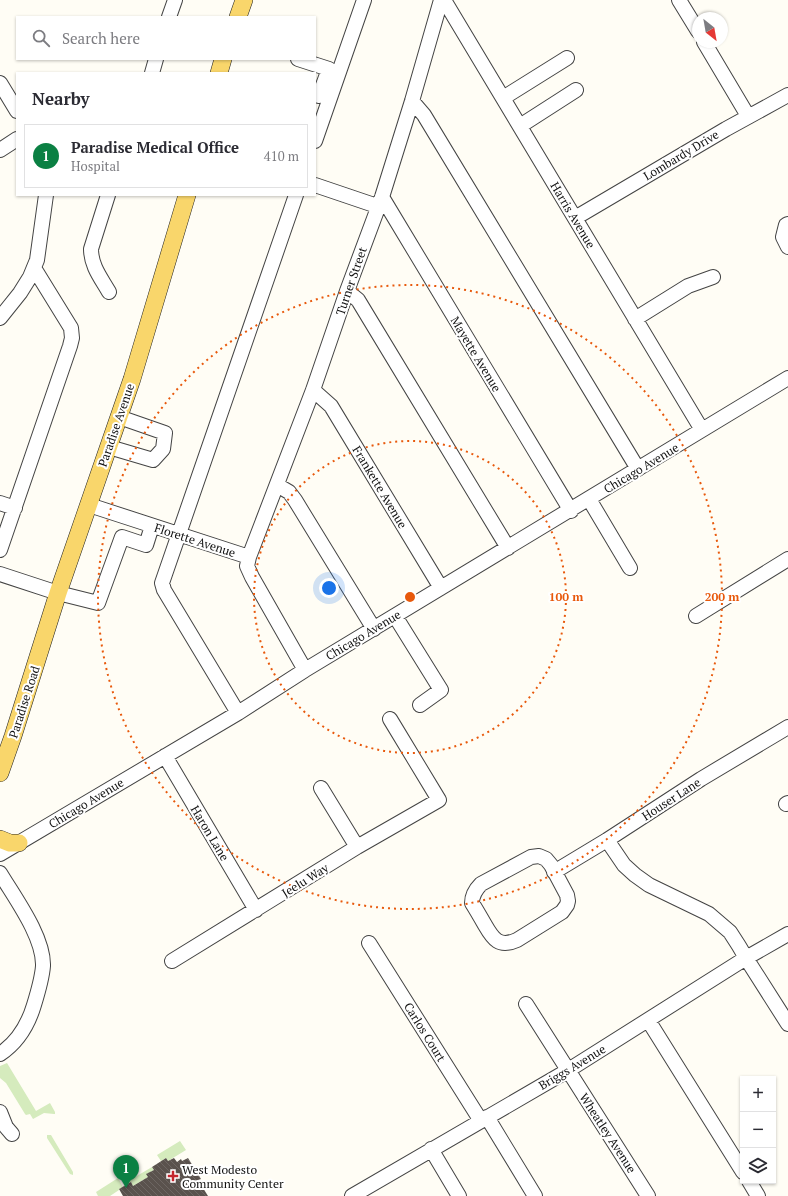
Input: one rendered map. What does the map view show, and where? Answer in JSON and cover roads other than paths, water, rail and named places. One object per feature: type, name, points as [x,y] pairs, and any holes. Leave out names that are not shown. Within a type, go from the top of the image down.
[{"type":"main road","points":[[238,16],[244,0]]},
{"type":"main road","points":[[219,72],[223,60]]},
{"type":"main road","name":"Paradise Avenue","points":[[40,654],[58,593],[132,379],[187,196]]},
{"type":"main road","name":"Paradise Road","points":[[0,773],[40,654]]},
{"type":"main road","points":[[0,839],[10,843],[19,843]]},
{"type":"street","points":[[169,16],[175,0]]},
{"type":"street","points":[[316,138],[364,0]]},
{"type":"street","name":"Turner Street","points":[[249,557],[313,390],[380,201],[412,101],[441,0]]},
{"type":"street","name":"Harris Avenue","points":[[444,0],[702,430]]},
{"type":"street","points":[[679,0],[692,21]]},
{"type":"street","points":[[708,48],[748,116]]},
{"type":"street","points":[[503,98],[568,58]]},
{"type":"street","points":[[152,72],[156,60]]},
{"type":"street","points":[[301,60],[329,69],[317,95]]},
{"type":"street","points":[[0,83],[16,108]]},
{"type":"street","points":[[520,126],[576,90]]},
{"type":"street","name":"Lombardy Drive","points":[[575,218],[748,116],[788,95]]},
{"type":"street","points":[[412,101],[424,115],[638,469]]},
{"type":"street","points":[[0,150],[16,140]]},
{"type":"street","points":[[316,185],[380,201]]},
{"type":"street","points":[[0,318],[20,293],[34,268],[40,246],[46,196]]},
{"type":"street","points":[[108,196],[91,250],[91,258],[94,267],[109,292]]},
{"type":"street","points":[[238,713],[164,590],[162,583],[296,196]]},
{"type":"street","name":"Mayette Avenue","points":[[380,201],[571,510]]},
{"type":"street","points":[[788,224],[786,225],[783,237],[788,247]]},
{"type":"street","points":[[0,550],[72,338],[70,328],[34,268]]},
{"type":"street","points":[[635,318],[688,286],[713,277]]},
{"type":"street","points":[[347,291],[358,300],[508,548]]},
{"type":"street","name":"Chicago Avenue","points":[[0,854],[238,713],[305,670],[788,379]]},
{"type":"street","name":"Frankette Avenue","points":[[313,390],[331,406],[441,588]]},
{"type":"street","points":[[109,447],[153,460],[163,449],[164,433],[119,417]]},
{"type":"street","points":[[277,485],[289,492],[295,500],[374,629]]},
{"type":"street","points":[[589,499],[630,568]]},
{"type":"street","points":[[0,503],[15,508]]},
{"type":"street","name":"Florette Avenue","points":[[89,505],[249,557],[247,566],[252,577],[305,670]]},
{"type":"street","points":[[0,574],[58,593],[98,603],[122,537],[146,545],[152,526]]},
{"type":"street","points":[[696,616],[788,559]]},
{"type":"street","points":[[395,616],[441,690],[420,705]]},
{"type":"street","name":"Jeelu Way","points":[[172,962],[357,847],[439,800],[390,719]]},
{"type":"street","name":"Houser Lane","points":[[554,872],[607,840],[701,779],[788,727]]},
{"type":"street","name":"Haron Lane","points":[[164,756],[256,910]]},
{"type":"street","points":[[321,788],[357,847]]},
{"type":"street","points":[[607,840],[624,865],[644,882],[709,914],[730,932],[788,1024]]},
{"type":"street","points":[[531,856],[539,856],[546,859],[554,872],[567,895],[567,905],[562,912],[510,943],[506,944],[499,942],[493,938],[472,903],[472,896],[476,889],[481,884],[531,856]]},
{"type":"street","points":[[0,873],[31,924],[41,950],[43,965],[31,1018],[23,1032],[13,1044],[0,1054]]},
{"type":"street","name":"Briggs Avenue","points":[[352,1196],[567,1071],[746,958],[788,934]]},
{"type":"street","name":"Carlos Court","points":[[369,943],[535,1196]]},
{"type":"street","name":"Wheatley Avenue","points":[[526,1004],[567,1071],[648,1196]]},
{"type":"street","points":[[648,1020],[740,1167]]},
{"type":"street","points":[[0,1112],[6,1128]]},
{"type":"street","points":[[431,1149],[458,1196]]},
{"type":"street","points":[[751,1184],[758,1196]]},
{"type":"place","name":"West Modesto Community Center","points":[[173,1176]]},
{"type":"place","name":"Paradise Medical Office","points":[[126,1188]]}]
